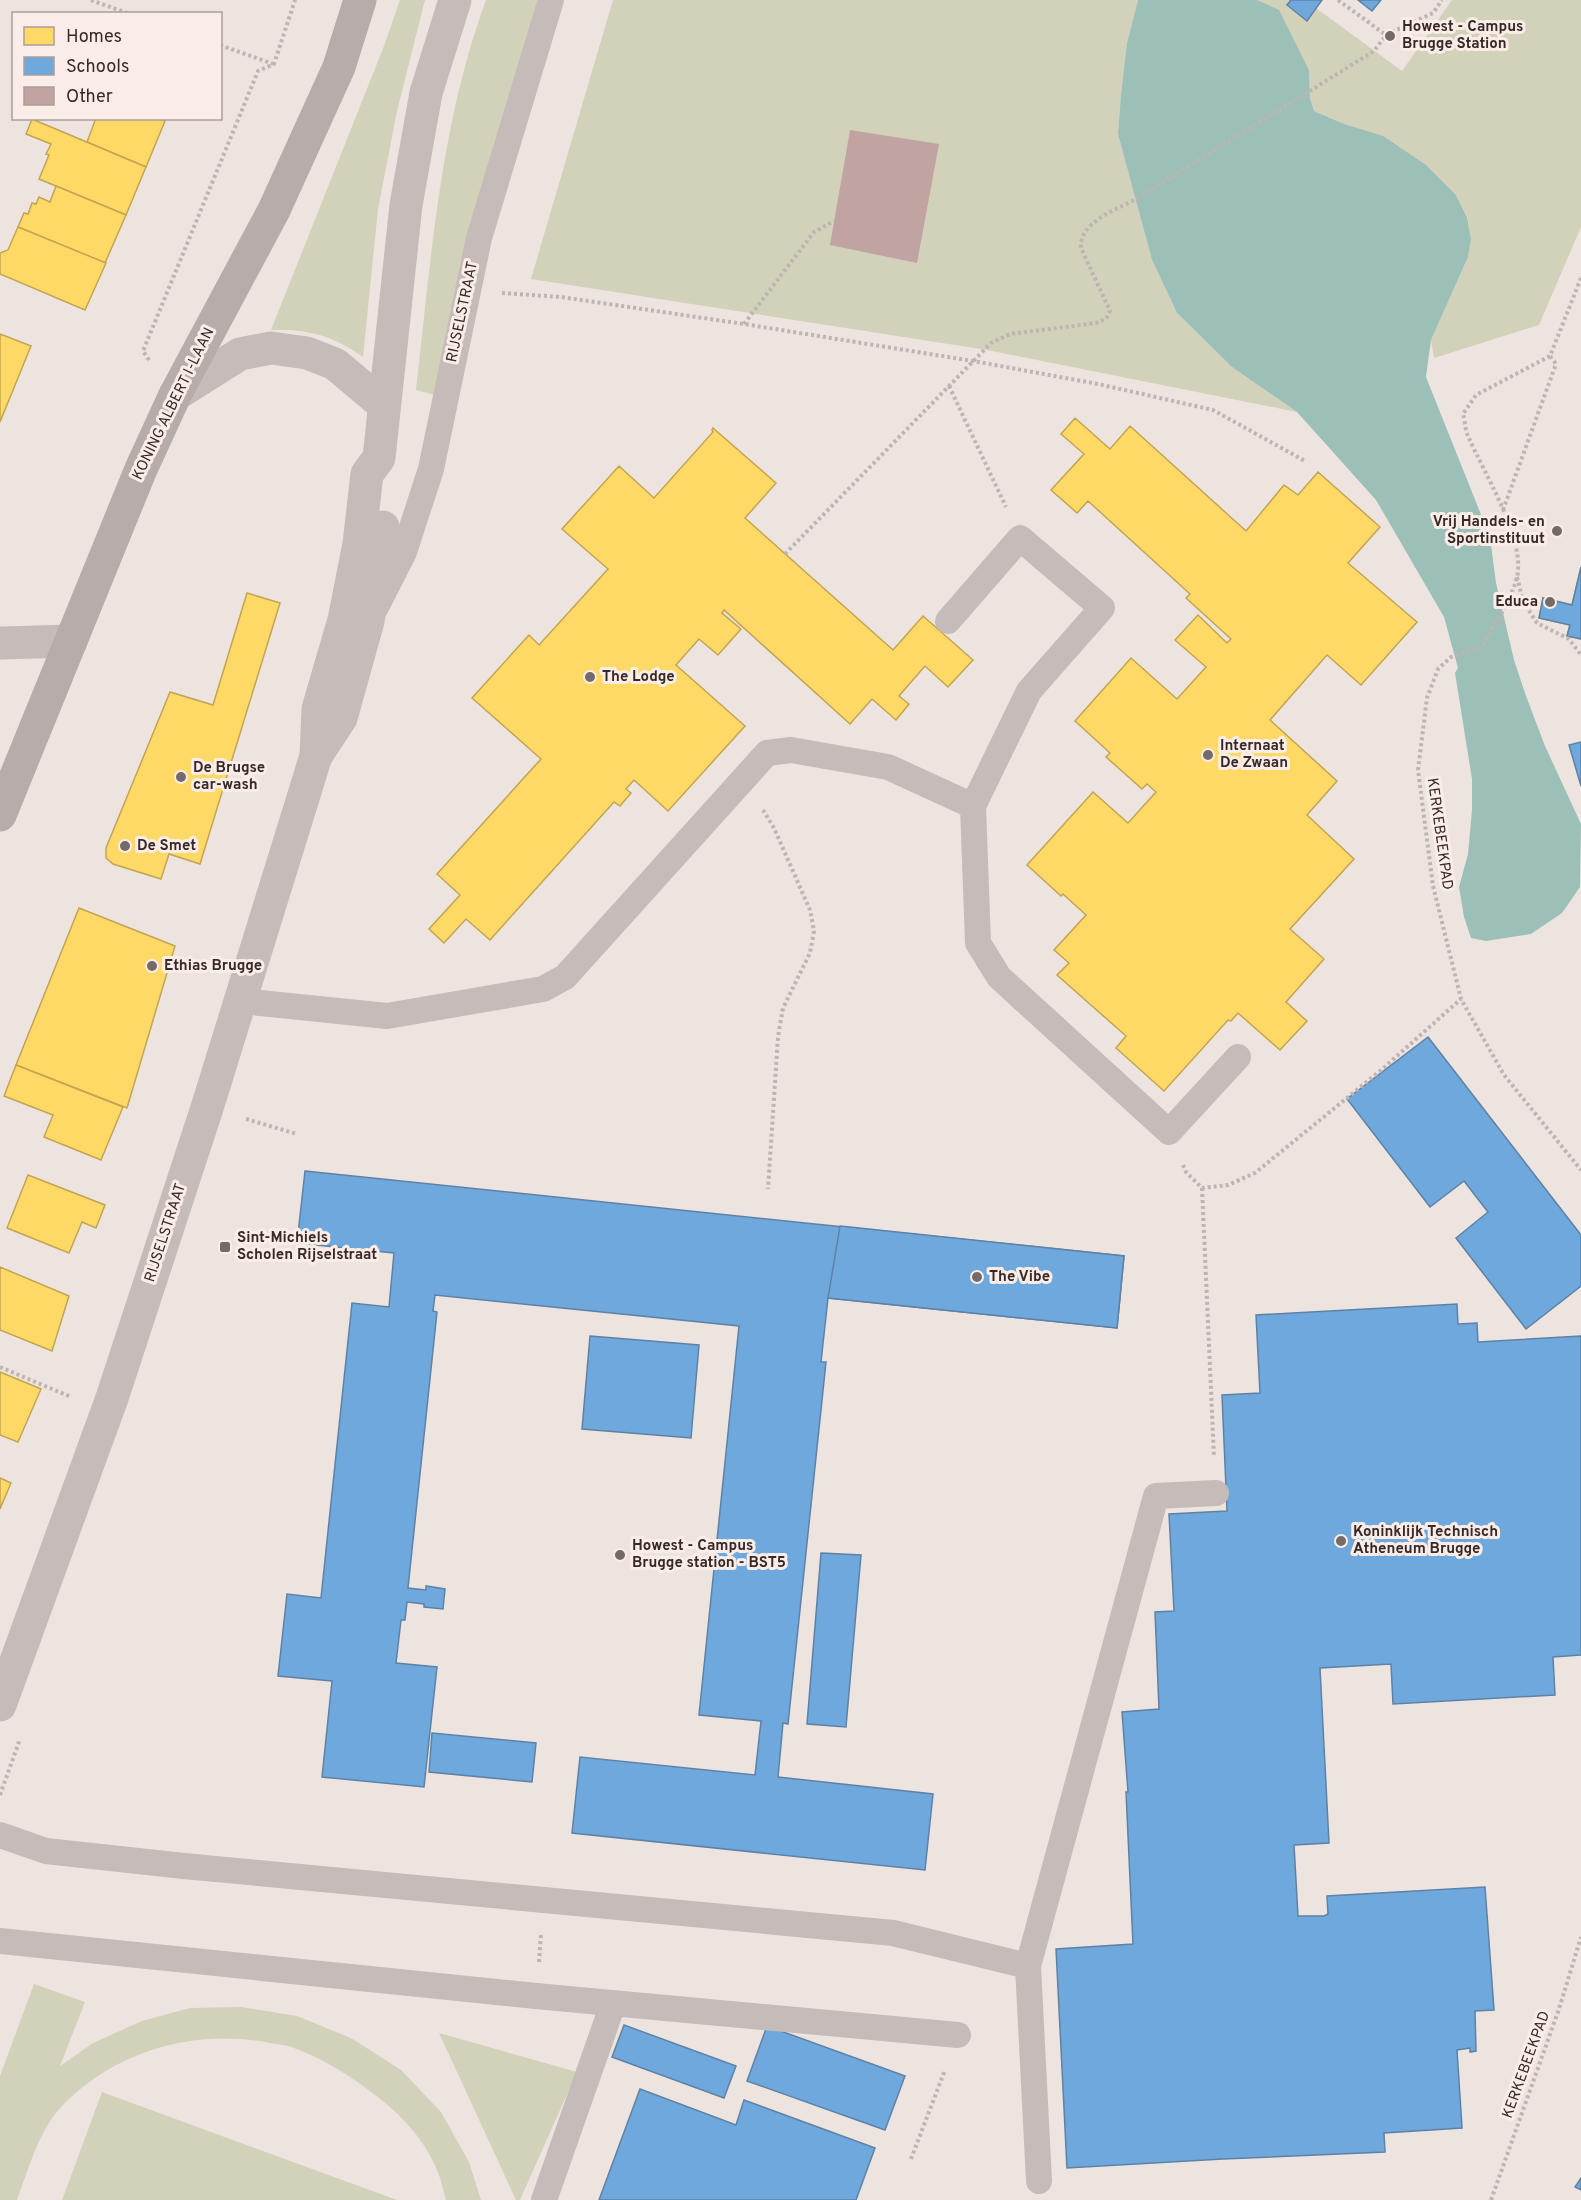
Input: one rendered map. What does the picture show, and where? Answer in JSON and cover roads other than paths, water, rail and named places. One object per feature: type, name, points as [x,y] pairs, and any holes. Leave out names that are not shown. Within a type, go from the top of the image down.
[{"type":"main road","name":"KONING ALBERT I-LAAN","points":[[0,815],[141,469],[175,395],[274,210],[339,67],[360,0]]},
{"type":"street","name":"RIJSELSTRAAT","points":[[0,1705],[107,1412],[207,1108],[316,756],[318,709],[344,620],[359,544],[367,474],[379,458],[408,194],[426,93],[455,0]]},
{"type":"street","points":[[175,395],[240,354],[271,348],[307,353],[335,364],[384,405]]},
{"type":"street","name":"RIJSELSTRAAT","points":[[316,756],[341,718],[368,621],[381,549],[388,476],[379,458]]},
{"type":"street","points":[[0,643],[71,641]]},
{"type":"lane","name":"RIJSELSTRAAT","points":[[368,621],[404,552],[431,470],[479,238],[551,0]]},
{"type":"lane","points":[[948,621],[1020,538],[1102,608],[1029,691],[973,806],[978,943],[999,978],[1169,1132],[1238,1057]]},
{"type":"lane","points":[[241,1000],[387,1016],[543,989],[565,977],[767,753],[791,750],[888,767],[973,806]]},
{"type":"lane","points":[[1039,2181],[1028,1966],[1156,1496],[1216,1493]]},
{"type":"lane","points":[[0,1835],[46,1851],[893,1933],[1028,1966]]},
{"type":"lane","points":[[0,1941],[612,2004],[958,2035]]},
{"type":"lane","points":[[544,2200],[612,2004]]},
{"type":"water","points":[[1138,0],[1257,0],[1279,10],[1309,70],[1310,98],[1314,111],[1344,124],[1383,136],[1426,165],[1456,195],[1467,217],[1471,239],[1468,257],[1431,340],[1426,377],[1490,537],[1496,583],[1514,660],[1526,696],[1545,746],[1581,824],[1580,887],[1562,913],[1531,934],[1486,941],[1471,938],[1464,917],[1459,887],[1468,854],[1472,779],[1455,673],[1458,668],[1444,617],[1376,500],[1297,412],[1232,367],[1177,313],[1152,260],[1118,134],[1127,43]]},
{"type":"place","name":"Howest - Campus Brugge Station","points":[[1390,36]]},
{"type":"place","name":"Vrij Handels- en Sportinstituut","points":[[1557,531]]},
{"type":"place","name":"Educa","points":[[1550,602]]},
{"type":"place","name":"The Lodge","points":[[590,677]]},
{"type":"place","name":"Internaat De Zwaan","points":[[1208,755]]},
{"type":"place","name":"De Brugse car-wash","points":[[181,777]]},
{"type":"place","name":"De Smet","points":[[125,846]]},
{"type":"place","name":"Ethias Brugge","points":[[152,966]]},
{"type":"place","name":"Sint-Michiels Scholen Rijselstraat","points":[[225,1247]]},
{"type":"place","name":"The Vibe","points":[[977,1277]]},
{"type":"place","name":"Koninklijk Technisch Atheneum Brugge","points":[[1341,1541]]},
{"type":"place","name":"Howest - Campus Brugge station - BST5","points":[[620,1555]]}]
